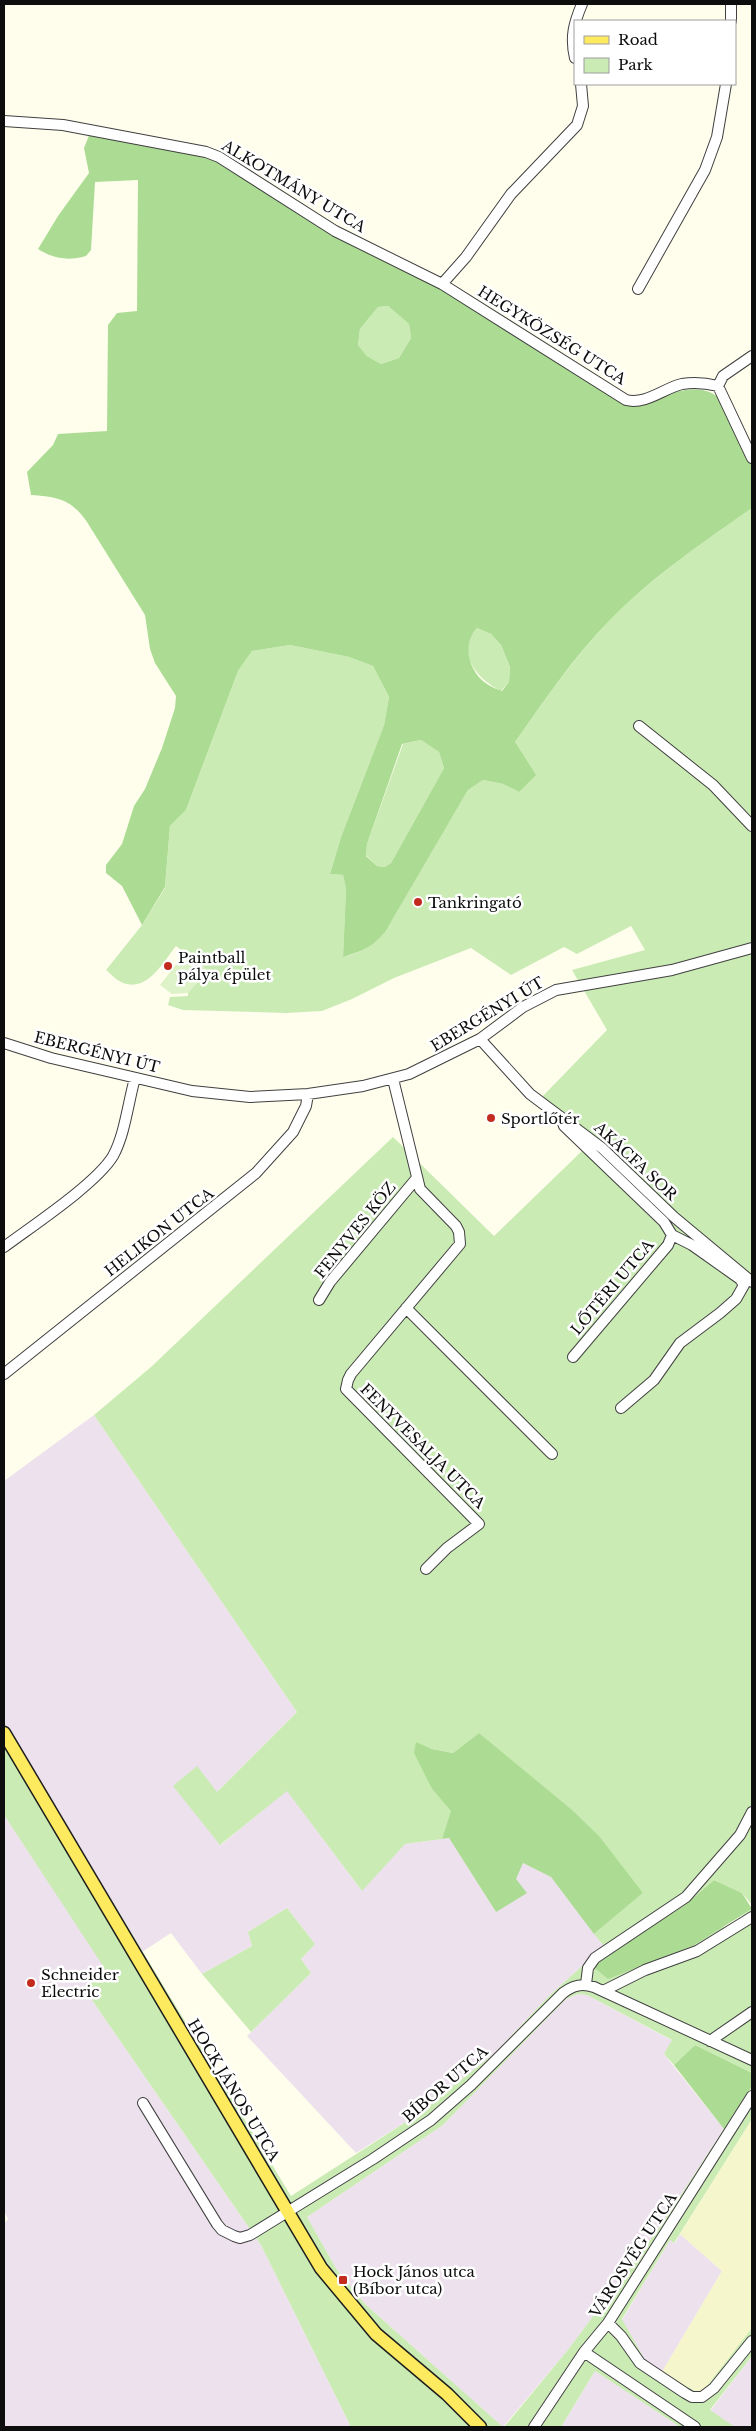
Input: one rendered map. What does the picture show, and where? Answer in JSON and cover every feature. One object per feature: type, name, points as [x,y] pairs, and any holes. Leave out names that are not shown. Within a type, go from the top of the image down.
[{"type":"main road","name":"HOCK JÁNOS UTCA","points":[[4,1733],[321,2268],[358,2315],[376,2334],[465,2410],[480,2427]]},
{"type":"street","points":[[574,20],[582,4]]},
{"type":"street","points":[[731,4],[731,20]]},
{"type":"street","points":[[574,21],[572,36],[574,51]]},
{"type":"street","points":[[442,284],[466,257],[511,194],[577,124],[583,106],[580,85]]},
{"type":"street","points":[[638,289],[705,170],[717,138],[726,85]]},
{"type":"street","name":"ALKOTMÁNY UTCA","points":[[4,122],[63,125],[206,152],[229,163],[334,231],[442,284]]},
{"type":"street","name":"HEGYKÖZSÉG UTCA","points":[[442,284],[626,400],[640,401],[682,384],[706,383],[718,386]]},
{"type":"street","points":[[752,356],[723,376],[718,386],[752,458]]},
{"type":"street","points":[[640,726],[713,785],[752,826]]},
{"type":"street","name":"EBERGÉNYI ÚT","points":[[4,1043],[51,1058],[192,1091],[220,1095],[278,1097],[308,1094],[363,1086],[393,1079],[430,1065],[480,1040],[523,1008],[556,990],[672,970],[752,948]]},
{"type":"street","name":"AKÁCFA SOR","points":[[480,1040],[530,1094],[602,1148],[748,1284]]},
{"type":"street","points":[[4,1247],[67,1200],[108,1162],[118,1143],[135,1078]]},
{"type":"street","name":"FENYVESALJA UTCA","points":[[393,1079],[416,1179],[424,1195],[456,1226],[460,1238],[456,1250],[351,1374],[346,1389],[479,1524],[447,1548],[426,1569]]},
{"type":"street","name":"HELIKON UTCA","points":[[4,1374],[256,1173],[293,1132],[306,1106],[308,1094]]},
{"type":"street","points":[[560,1117],[564,1126],[664,1222],[672,1235],[692,1245],[748,1284],[736,1299],[720,1313],[680,1343],[654,1380],[621,1408]]},
{"type":"street","name":"FENYVES KÖZ","points":[[319,1300],[335,1276],[416,1179]]},
{"type":"street","name":"LŐTÉRI UTCA","points":[[573,1357],[668,1245],[672,1235]]},
{"type":"street","points":[[406,1308],[552,1454]]},
{"type":"street","points":[[752,1812],[740,1834],[686,1897],[595,1958],[588,1968],[586,1984],[752,2060]]},
{"type":"street","points":[[603,1991],[645,1970],[697,1951],[752,1917]]},
{"type":"street","name":"BÍBOR UTCA","points":[[143,2103],[222,2230],[234,2236],[245,2236],[373,2159],[430,2120],[486,2071],[563,1993],[574,1986],[586,1984]]},
{"type":"street","points":[[710,2040],[752,2012]]},
{"type":"street","name":"VÁROSVÉG UTCA","points":[[534,2427],[584,2352],[608,2323],[752,2096]]},
{"type":"street","points":[[608,2323],[621,2336],[640,2362],[685,2393],[697,2398],[707,2394],[714,2388],[752,2341]]},
{"type":"street","points":[[584,2352],[695,2427]]},
{"type":"shaded area","points":[[94,1415],[297,1712],[217,1792],[221,1845],[287,1790],[361,1890],[405,1844],[449,1838],[496,1912],[523,1863],[551,1877],[604,1946],[548,1997],[494,2054],[409,2120],[356,2153],[247,2036],[311,1973],[301,1959],[315,1944],[287,1908],[248,1932],[252,1946],[202,1974],[171,1933],[142,1952],[4,1723],[4,1481]]},
{"type":"shaded area","points":[[4,1815],[110,1975],[83,1987],[261,2245],[351,2427],[4,2427],[4,2224],[8,2219],[4,2211]]},
{"type":"shaded area","points":[[578,1994],[587,1995],[673,2041],[664,2054],[724,2129],[660,2227],[567,2351],[503,2427],[365,2304],[337,2270],[307,2217],[443,2125],[566,1999]]},
{"type":"shaded area","points":[[680,2234],[722,2271],[662,2372],[646,2362],[622,2320],[670,2240],[675,2243]]},
{"type":"shaded area","points":[[752,2356],[752,2422],[749,2427],[735,2427],[710,2411]]},
{"type":"shaded area","points":[[595,2371],[680,2427],[561,2427]]},
{"type":"green space","points":[[90,133],[212,156],[358,249],[431,281],[632,405],[635,406],[668,394],[690,389],[711,393],[720,399],[752,465],[752,508],[661,574],[611,619],[572,663],[515,742],[536,775],[519,792],[503,784],[483,780],[468,790],[385,932],[371,945],[350,955],[343,957],[346,889],[343,875],[330,874],[341,837],[384,725],[389,697],[373,666],[349,657],[290,645],[252,651],[238,671],[186,810],[170,826],[165,887],[142,925],[122,886],[106,873],[106,865],[122,844],[134,806],[145,789],[162,748],[175,708],[176,696],[155,663],[150,649],[145,615],[87,522],[75,508],[63,501],[56,498],[31,495],[27,472],[53,445],[58,434],[107,431],[108,325],[117,313],[137,311],[138,180],[95,182],[91,250],[86,256],[61,258],[38,249],[58,216],[89,173],[84,148]],"holes":[[[388,306],[409,324],[411,338],[399,358],[381,364],[367,356],[358,345],[360,329],[378,307]],[[477,628],[491,634],[501,645],[510,667],[509,682],[502,691],[490,686],[476,673],[469,658],[468,650],[472,635]],[[421,740],[439,752],[444,768],[391,863],[385,867],[377,866],[366,856],[367,844],[402,744]]]},
{"type":"green space","points":[[388,306],[409,324],[411,338],[399,358],[381,364],[367,356],[358,345],[360,329],[378,307]]},
{"type":"green space","points":[[752,508],[752,1905],[742,1893],[714,1880],[685,1905],[593,1963],[728,1926],[752,1909],[752,2073],[695,2045],[674,2065],[664,2054],[672,2040],[587,1995],[578,1994],[566,1999],[443,2125],[307,2217],[337,2270],[365,2304],[503,2427],[351,2427],[261,2245],[83,1987],[109,1975],[4,1815],[4,1723],[291,2196],[409,2120],[494,2054],[548,1997],[604,1946],[594,1934],[643,1893],[514,1764],[479,1733],[453,1753],[432,1749],[417,1743],[432,1789],[452,1811],[442,1839],[405,1844],[362,1891],[287,1791],[220,1845],[173,1786],[197,1766],[217,1792],[297,1712],[94,1415],[151,1367],[393,1137],[494,1236],[584,1149],[537,1102],[607,1030],[572,970],[645,950],[631,926],[577,954],[564,947],[511,975],[471,948],[394,978],[352,999],[322,1011],[287,1013],[183,1010],[168,1005],[170,997],[188,996],[188,993],[207,970],[176,946],[160,968],[139,984],[130,985],[121,982],[106,970],[142,925],[165,888],[170,826],[186,810],[238,671],[252,651],[290,645],[349,657],[373,666],[389,697],[384,725],[341,837],[330,874],[343,875],[346,889],[343,957],[350,955],[366,948],[385,931],[468,790],[483,780],[503,784],[519,792],[515,742],[560,679],[597,633],[643,589],[697,547]]},
{"type":"green space","points":[[477,628],[491,634],[501,645],[510,667],[509,682],[501,691],[477,673],[468,656],[470,637]]},
{"type":"green space","points":[[421,740],[439,752],[444,768],[391,863],[385,867],[377,866],[366,855],[367,844],[403,744]]},
{"type":"green space","points":[[185,953],[207,970],[188,993],[172,994],[160,985]]},
{"type":"green space","points":[[479,1733],[572,1810],[599,1836],[643,1893],[594,1934],[551,1877],[523,1863],[516,1879],[527,1893],[496,1912],[449,1838],[442,1839],[451,1811],[432,1789],[414,1753],[416,1742],[432,1749],[453,1753]]},
{"type":"green space","points":[[714,1880],[742,1893],[752,1909],[694,1945],[608,1979],[596,1969],[593,1963],[685,1905]]},
{"type":"green space","points":[[287,1908],[315,1944],[301,1959],[311,1973],[251,2032],[202,1974],[252,1946],[248,1932]]},
{"type":"green space","points":[[695,2045],[752,2073],[752,2086],[724,2129],[674,2065]]},
{"type":"green space","points":[[752,2086],[752,2119],[674,2243],[670,2240],[622,2319],[646,2362],[698,2393],[704,2390],[752,2328],[752,2356],[710,2410],[735,2427],[680,2427],[595,2371],[561,2427],[504,2427],[567,2351],[660,2227]]},
{"type":"green space","points":[[752,2119],[752,2328],[704,2391],[698,2393],[662,2372],[722,2271],[680,2234]]},
{"type":"place","name":"Tankringató","points":[[418,902]]},
{"type":"place","name":"Paintball pálya épület","points":[[168,966]]},
{"type":"place","name":"Sportlőtér","points":[[491,1118]]},
{"type":"place","name":"Schneider Electric","points":[[31,1983]]},
{"type":"place","name":"Hock János utca (Bíbor utca)","points":[[343,2280]]}]
